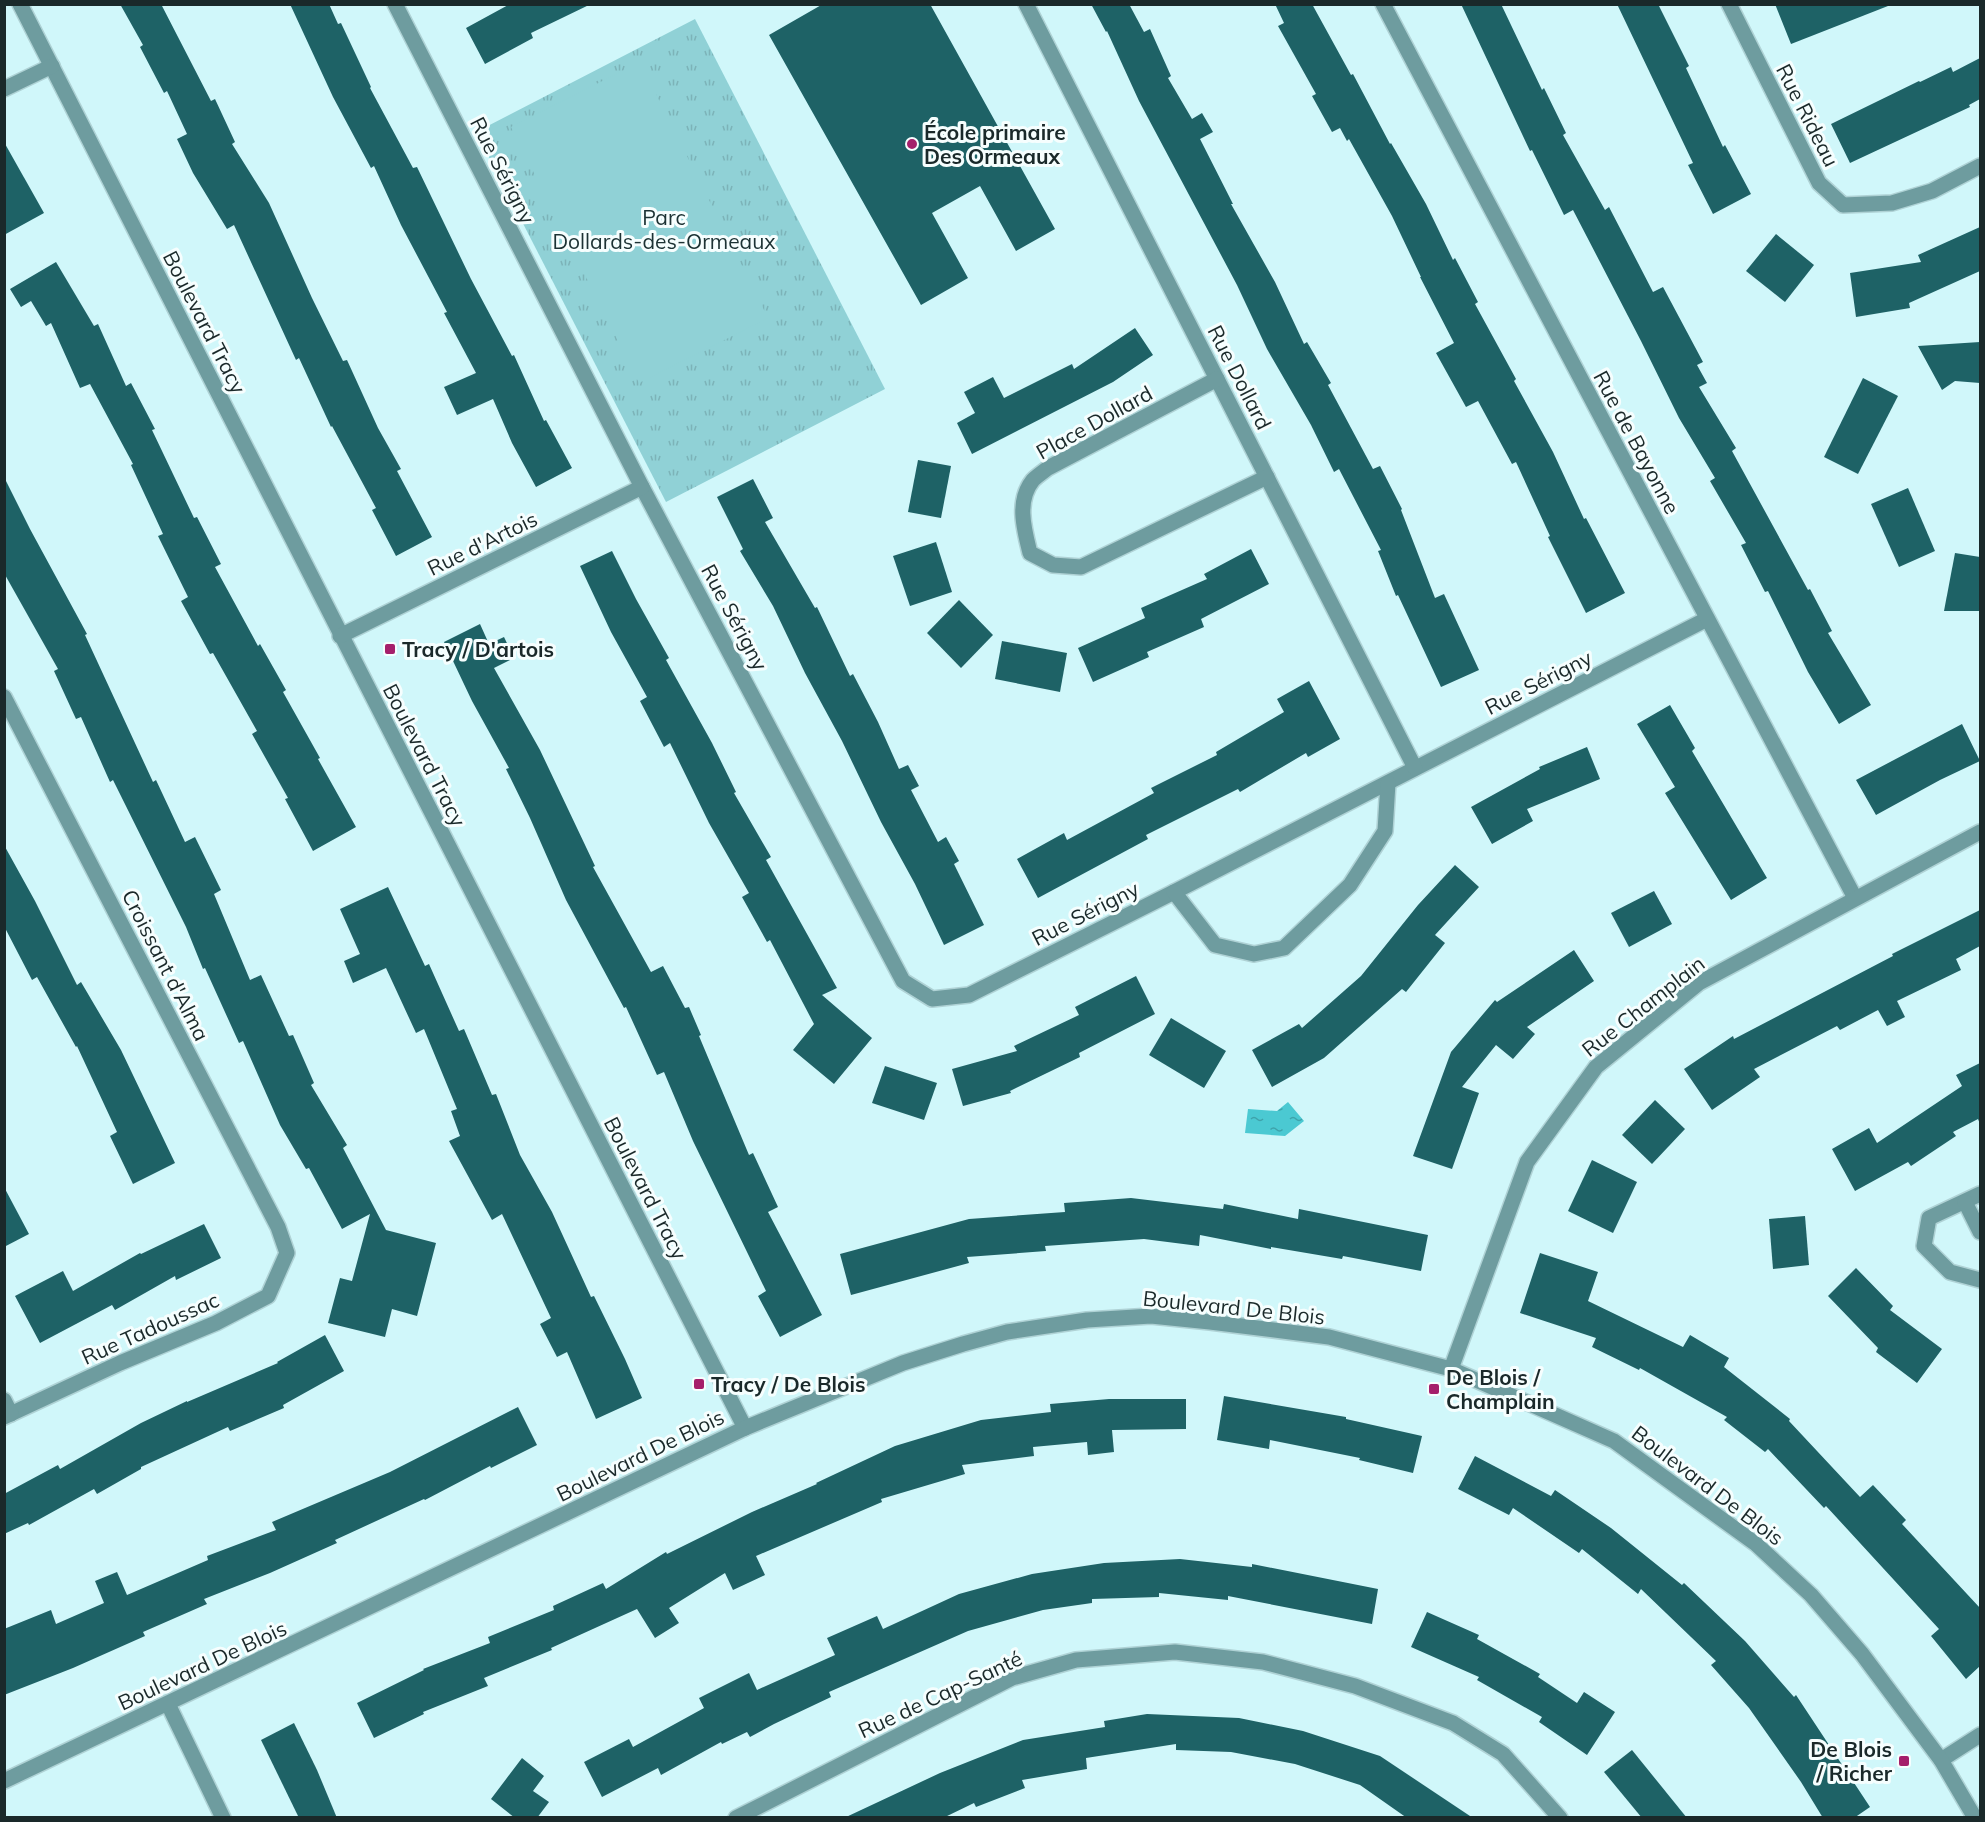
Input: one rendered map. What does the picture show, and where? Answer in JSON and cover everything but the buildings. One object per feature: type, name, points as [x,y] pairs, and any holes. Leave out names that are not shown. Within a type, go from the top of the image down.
[{"type":"street","name":"Boulevard Tracy","points":[[20,4],[745,1428]]},
{"type":"street","name":"Rue Sérigny","points":[[394,4],[642,487],[903,981],[932,999],[969,995],[1707,619]]},
{"type":"street","name":"Rue Dollard","points":[[1026,4],[1415,768]]},
{"type":"street","name":"Rue de Bayonne","points":[[1383,4],[1855,898]]},
{"type":"street","name":"Rue Rideau","points":[[1729,4],[1819,183],[1843,205],[1892,203],[1932,191],[1980,166]]},
{"type":"street","points":[[4,89],[52,66]]},
{"type":"street","name":"Place Dollard","points":[[1217,379],[1048,468],[1033,481],[1022,509],[1022,525],[1030,553],[1053,565],[1080,567],[1267,477]]},
{"type":"street","name":"Rue d'Artois","points":[[340,636],[642,487]]},
{"type":"street","name":"Croissant d'Alma","points":[[4,697],[278,1227],[287,1253]]},
{"type":"street","points":[[1174,892],[1215,945],[1254,954],[1284,948],[1350,885],[1385,831],[1388,783]]},
{"type":"street","name":"Rue Champlain","points":[[1451,1369],[1527,1162],[1596,1067],[1699,983],[1980,832]]},
{"type":"street","points":[[1980,1194],[1929,1218],[1924,1246],[1950,1272],[1980,1280]]},
{"type":"street","points":[[1965,1202],[1980,1232]]},
{"type":"street","name":"Rue Tadoussac","points":[[7,1410],[216,1323],[268,1296],[287,1253]]},
{"type":"street","name":"Boulevard De Blois","points":[[4,1781],[745,1428],[892,1367],[1007,1332],[1087,1320],[1151,1316],[1317,1336],[1451,1369],[1614,1441],[1756,1544],[1811,1595],[1862,1654],[1941,1760],[1975,1818]]},
{"type":"street","name":"Rue de Cap-Santé","points":[[736,1818],[1012,1678],[1076,1660],[1176,1652],[1263,1662],[1355,1686],[1453,1723],[1503,1754],[1560,1818]]},
{"type":"street","points":[[168,1704],[223,1818]]},
{"type":"street","points":[[1941,1760],[1980,1735]]},
{"type":"green space","name":"Parc Dollards-des-Ormeaux","points":[[695,19],[885,389],[666,502],[476,132]]},
{"type":"green space","points":[[640,62],[768,318],[639,383],[511,127]]},
{"type":"water","points":[[1288,1102],[1304,1121],[1285,1136],[1245,1133],[1248,1109],[1277,1111]]},
{"type":"place","name":"École primaire Des Ormeaux","points":[[912,144]]},
{"type":"place","name":"Tracy / D'artois","points":[[390,649]]},
{"type":"place","name":"Tracy / De Blois","points":[[699,1384]]},
{"type":"place","name":"De Blois / Champlain","points":[[1434,1389]]},
{"type":"place","name":"De Blois / Richer","points":[[1904,1761]]}]
